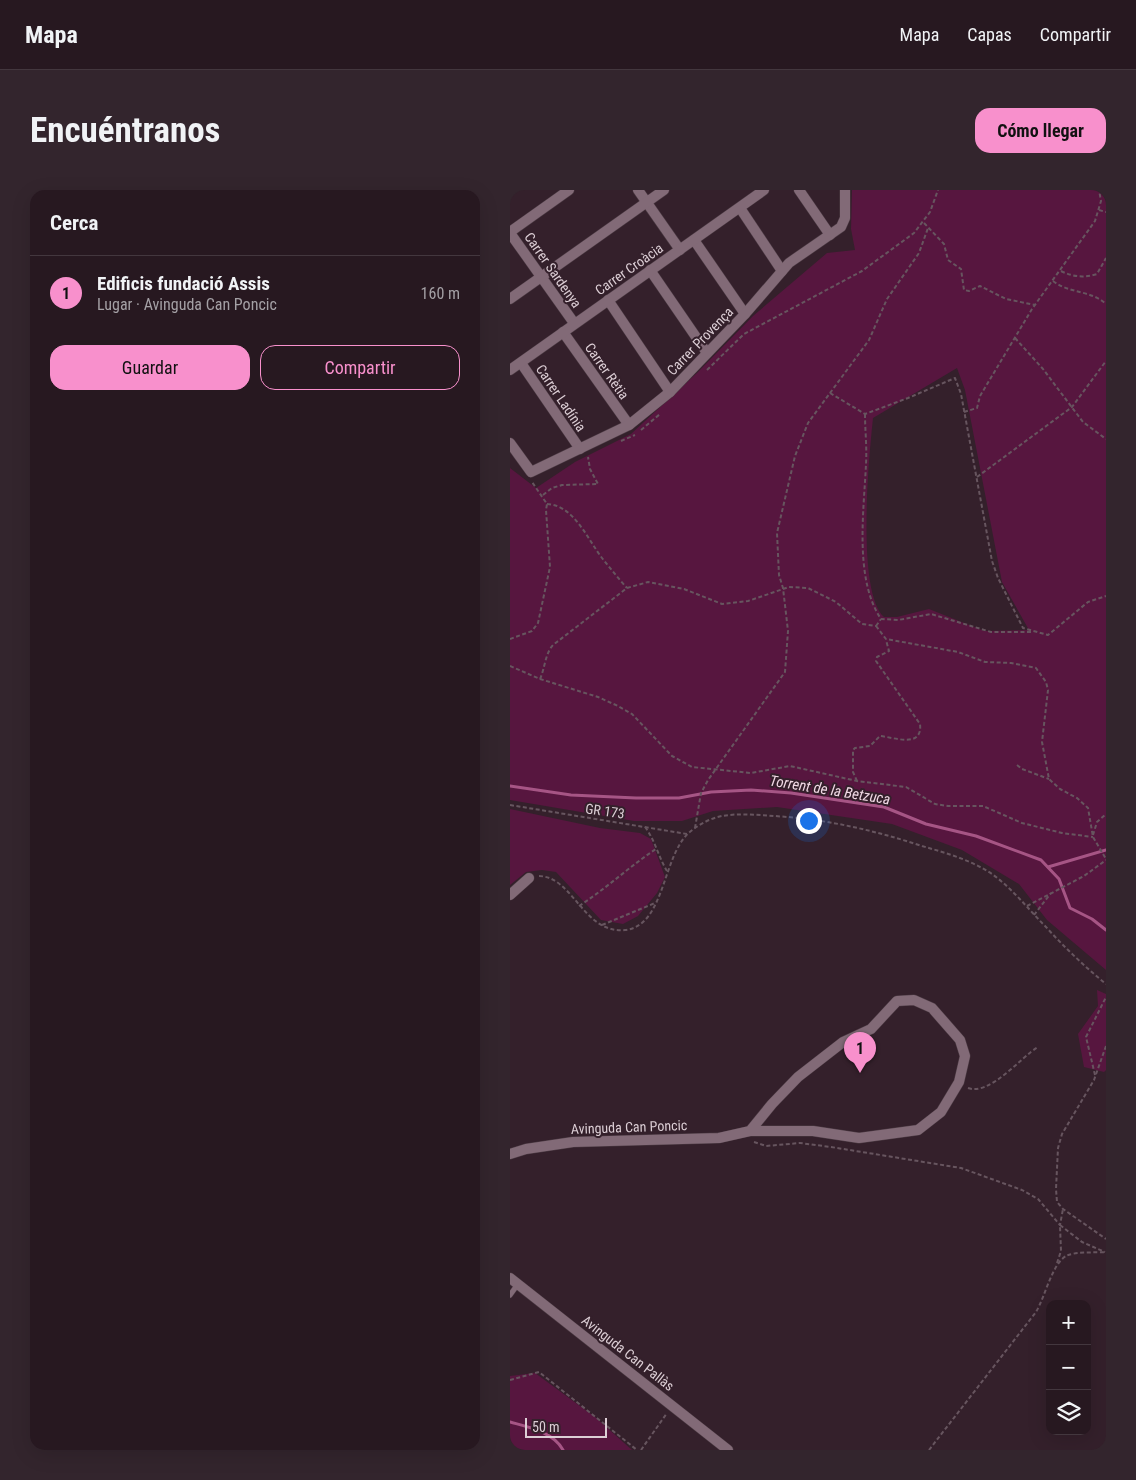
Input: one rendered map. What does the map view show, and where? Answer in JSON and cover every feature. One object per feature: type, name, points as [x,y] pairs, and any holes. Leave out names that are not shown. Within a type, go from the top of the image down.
[{"type":"street","points":[[510,232],[569,190]]},
{"type":"street","points":[[638,190],[680,250]]},
{"type":"street","points":[[510,299],[664,190]]},
{"type":"street","name":"Carrer Croàcia","points":[[510,370],[764,190]]},
{"type":"street","points":[[799,190],[830,235]]},
{"type":"street","name":"Carrer Provença","points":[[510,443],[531,472],[629,425],[670,392],[745,314],[789,263],[841,227],[845,218],[845,190]]},
{"type":"street","points":[[740,208],[782,271]]},
{"type":"street","name":"Carrer Sardenya","points":[[510,232],[574,323]]},
{"type":"street","points":[[694,240],[745,314]]},
{"type":"street","points":[[650,270],[707,353]]},
{"type":"street","points":[[608,300],[670,392]]},
{"type":"street","name":"Carrer Rètia","points":[[563,332],[629,425]]},
{"type":"street","name":"Carrer Ladínia","points":[[521,362],[580,449]]},
{"type":"street","points":[[510,895],[529,878]]},
{"type":"street","name":"Avinguda Can Poncic","points":[[510,1154],[526,1149],[573,1142],[719,1138],[750,1131],[813,1131],[859,1138],[918,1130],[941,1112],[959,1082],[965,1056],[960,1040],[932,1008],[914,1000],[897,1001],[871,1029],[843,1042],[798,1077],[750,1131]]},
{"type":"street","name":"Avinguda Can Pallàs","points":[[514,1281],[728,1450]]},
{"type":"lane","points":[[510,1295],[514,1281]]},
{"type":"path","points":[[769,320],[862,271],[914,233],[924,223],[936,201],[938,190]]},
{"type":"path","points":[[964,412],[977,408],[980,396],[1035,305],[1088,232],[1099,210],[1099,190]]},
{"type":"path","points":[[1099,210],[1106,212]]},
{"type":"path","points":[[924,223],[944,244],[948,260],[961,269],[964,290],[969,291],[980,286],[1006,299],[1035,305]]},
{"type":"path","points":[[695,828],[701,794],[708,780],[785,672],[788,631],[783,588],[779,575],[778,534],[795,456],[808,423],[869,340],[887,300],[919,253],[928,228]]},
{"type":"path","points":[[1061,271],[1068,275],[1087,277],[1097,274],[1106,258]]},
{"type":"path","points":[[1053,281],[1071,291],[1094,294],[1106,304]]},
{"type":"path","points":[[1015,338],[1044,369],[1084,422],[1106,439]]},
{"type":"path","points":[[977,477],[1072,407],[1106,361]]},
{"type":"path","points":[[865,414],[908,398],[951,378],[957,380],[992,561],[998,578],[1023,628],[1043,635],[1052,634],[1088,602],[1106,596]]},
{"type":"path","points":[[829,392],[865,414]]},
{"type":"path","points":[[865,414],[866,450],[863,519],[866,571],[873,605],[881,619]]},
{"type":"path","points":[[510,639],[532,632],[538,623],[550,567],[546,510],[548,504],[543,495]]},
{"type":"path","points":[[548,504],[561,507],[578,522],[602,558],[627,588]]},
{"type":"path","points":[[540,679],[546,664],[547,652],[553,645],[627,588],[636,584],[661,583],[684,589],[716,603],[728,604],[748,601],[783,588],[798,586],[817,590],[836,602],[862,624],[876,626],[886,639],[889,651],[877,657],[876,661],[920,724],[917,736],[911,740],[902,741],[880,736],[870,746],[855,748],[853,750],[853,772],[857,782]]},
{"type":"path","points":[[881,619],[898,620],[931,614],[991,632],[1034,632]]},
{"type":"path","points":[[876,626],[881,619]]},
{"type":"path","points":[[886,639],[958,652],[985,662],[1011,663],[1036,668],[1046,682],[1048,690],[1042,742],[1049,778]]},
{"type":"path","points":[[510,666],[540,679],[598,696],[618,706],[632,714],[678,760],[692,767],[751,773],[790,766],[857,782],[906,788],[935,804],[983,806],[1022,823],[1062,833],[1093,837]]},
{"type":"path","points":[[1017,765],[1022,769],[1049,778],[1060,790],[1078,798],[1088,808],[1093,837],[1106,860],[1084,876],[1027,906]]},
{"type":"path","name":"GR 173","points":[[510,805],[687,834]]},
{"type":"path","points":[[1093,837],[1098,822],[1106,814]]},
{"type":"path","points":[[529,878],[540,876],[551,878],[602,925],[616,930],[633,928],[645,918],[655,903],[679,843],[695,828],[718,817],[754,815],[801,818],[860,828],[974,863],[1006,885],[1034,915],[1106,984]]},
{"type":"path","points":[[645,827],[652,837],[667,870]]},
{"type":"path","points":[[580,906],[624,875],[636,862],[656,849]]},
{"type":"path","points":[[1034,915],[1052,893]]},
{"type":"path","points":[[602,925],[655,903]]},
{"type":"path","points":[[1095,1077],[1086,1037],[1106,997]]},
{"type":"path","points":[[1106,1046],[1095,1077],[1059,1142],[1057,1202],[1106,1238]]},
{"type":"path","points":[[959,1082],[970,1089],[982,1088],[1011,1071],[1038,1047]]},
{"type":"path","points":[[753,1142],[766,1146],[800,1143],[961,1168],[1038,1199],[1060,1224],[1082,1242],[1106,1252]]},
{"type":"path","points":[[929,1450],[1036,1312],[1044,1298],[1061,1251],[1060,1224],[1063,1208]]},
{"type":"path","points":[[1056,1265],[1066,1256],[1106,1252]]},
{"type":"path","points":[[510,1380],[539,1372],[637,1450]]},
{"type":"path","points":[[641,1450],[672,1406]]},
{"type":"shaded area","points":[[852,190],[1106,190],[1106,970],[1047,920],[1019,884],[962,850],[892,824],[777,807],[713,811],[682,821],[634,821],[510,800],[510,468],[536,488],[575,462],[631,434],[698,372],[753,316],[827,253],[855,250],[851,229]],"holes":[[[957,368],[965,390],[1002,582],[1029,630],[984,631],[929,609],[897,617],[884,617],[875,603],[870,580],[866,522],[873,418]]]},
{"type":"shaded area","points":[[510,809],[600,828],[640,833],[651,839],[665,877],[657,893],[638,916],[623,924],[601,920],[556,872],[542,870],[526,872],[510,885]]},
{"type":"shaded area","points":[[1097,990],[1106,994],[1106,1070],[1104,1072],[1084,1067],[1078,1034],[1098,1006]]},
{"type":"shaded area","points":[[535,1373],[595,1417],[632,1450],[510,1450],[510,1376]]},
{"type":"waterway","name":"Torrent de la Betzuca","points":[[510,786],[571,795],[636,798],[679,798],[711,792],[751,790],[791,793],[884,807],[926,824],[976,836],[1041,860],[1059,879],[1070,908],[1092,919],[1106,930]]},
{"type":"waterway","points":[[1048,867],[1106,850]]},
{"type":"waterway","points":[[510,1422],[532,1428],[547,1435],[559,1444],[563,1450]]},
{"type":"place","name":"Edificis fundació Assis","points":[[860,1073]]}]
